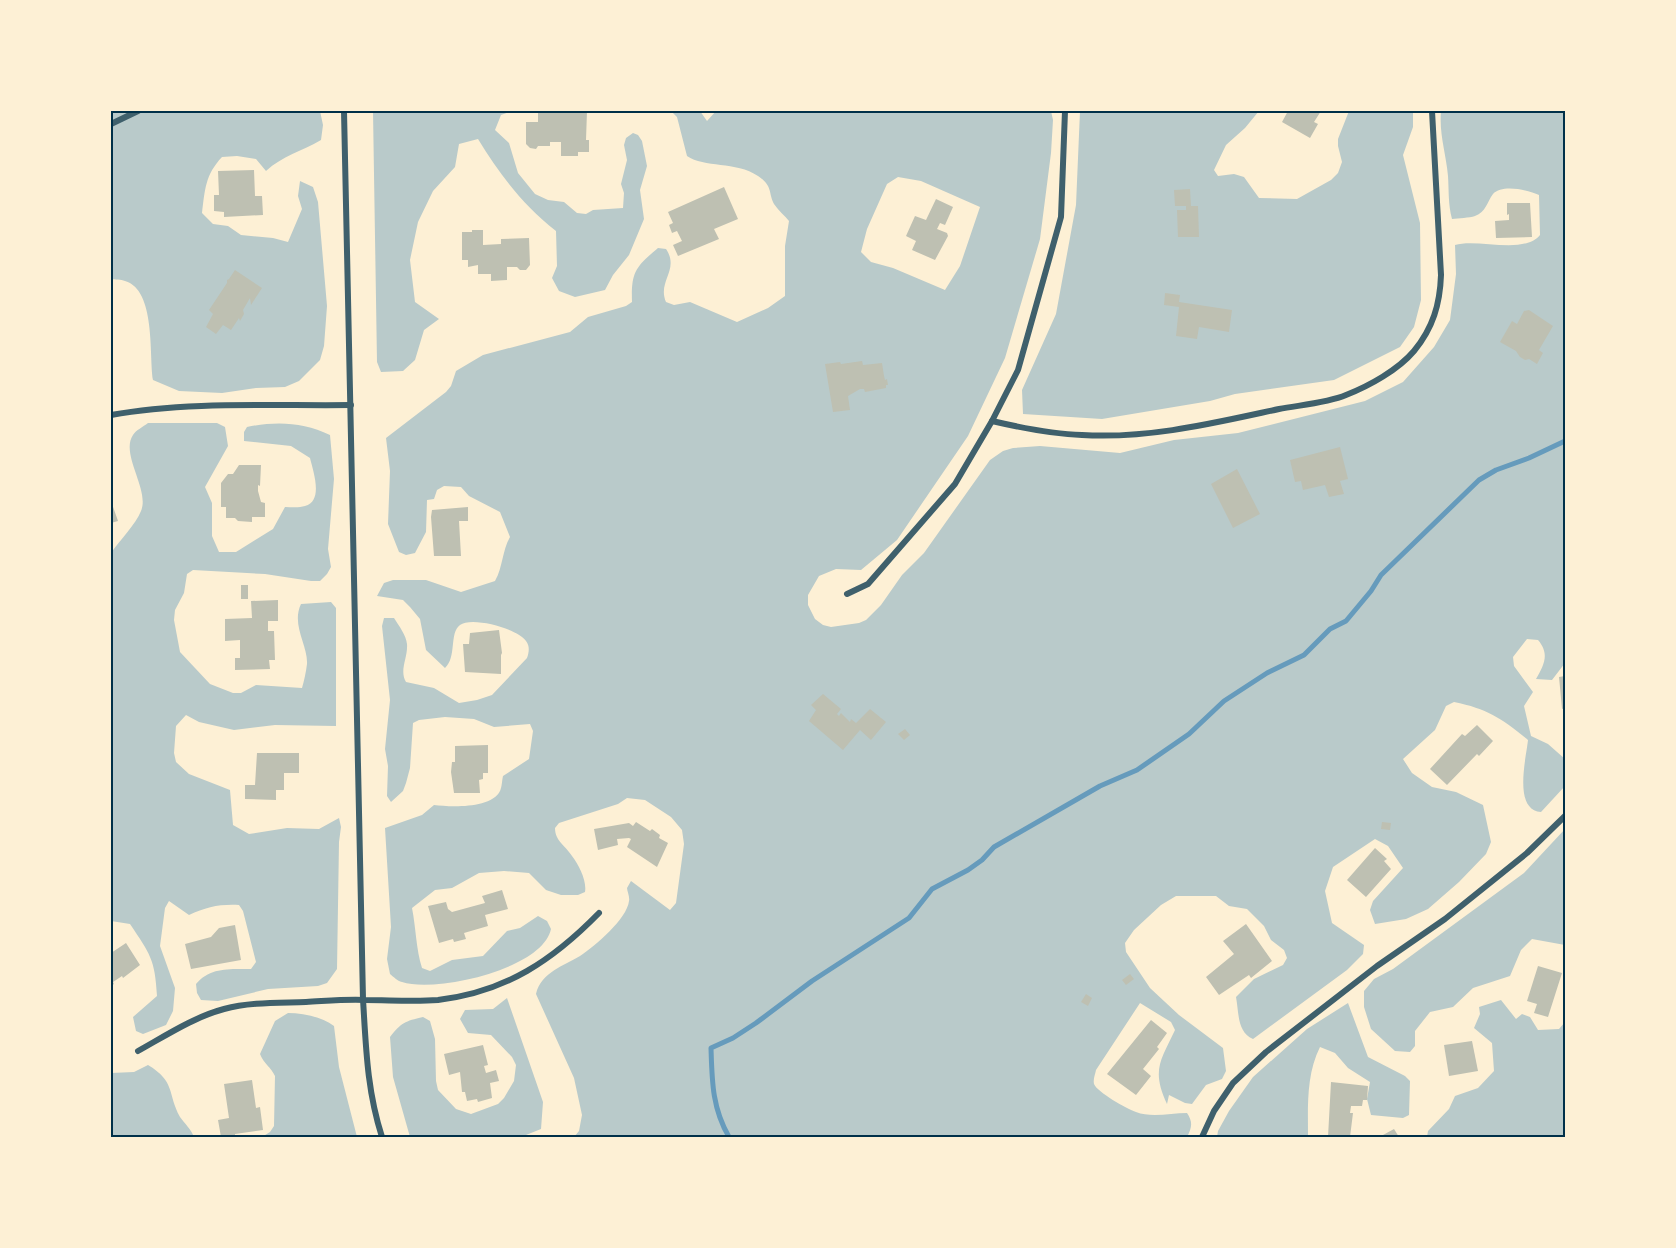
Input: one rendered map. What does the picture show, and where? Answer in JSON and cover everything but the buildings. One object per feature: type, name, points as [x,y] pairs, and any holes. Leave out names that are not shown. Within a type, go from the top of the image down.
[{"type":"street","points":[[111,124],[138,111]]},
{"type":"street","points":[[344,111],[363,999],[367,1076],[382,1137]]},
{"type":"street","points":[[847,594],[868,584],[955,484],[992,421],[1018,370],[1060,217],[1065,111]]},
{"type":"street","points":[[992,421],[1030,430],[1084,435],[1168,432],[1345,396],[1397,366],[1413,351],[1426,332],[1435,315],[1440,296],[1441,275],[1432,111]]},
{"type":"street","points":[[111,416],[140,411],[203,407],[351,405]]},
{"type":"street","points":[[1202,1137],[1214,1111],[1233,1083],[1266,1052],[1377,966],[1445,919],[1527,853],[1565,816]]},
{"type":"street","points":[[138,1051],[191,1022],[223,1009],[263,1003],[363,999],[439,1000],[486,990],[536,968],[557,953],[599,912]]},
{"type":"shaded area","points":[[111,111],[320,111],[323,125],[321,140],[285,158],[266,171],[256,159],[237,156],[222,157],[209,177],[202,213],[213,224],[228,226],[241,235],[288,242],[302,209],[298,196],[300,181],[313,187],[318,202],[327,306],[324,346],[320,360],[299,381],[285,387],[222,393],[179,391],[153,380],[149,324],[142,297],[135,287],[125,281],[111,279]]},
{"type":"shaded area","points":[[373,111],[512,111],[501,115],[495,130],[509,143],[518,173],[535,194],[548,200],[564,202],[577,213],[586,214],[593,210],[623,208],[624,193],[621,184],[627,160],[624,145],[626,138],[633,133],[638,135],[642,141],[647,166],[640,190],[644,219],[629,255],[613,275],[605,290],[575,297],[559,291],[552,278],[557,266],[556,231],[513,189],[478,139],[459,144],[455,167],[433,191],[418,222],[410,260],[415,302],[439,319],[424,330],[415,360],[403,371],[381,372],[377,362]]},
{"type":"shaded area","points":[[671,111],[700,111],[707,121],[716,111],[1051,111],[1053,120],[1051,153],[1040,239],[1005,358],[968,436],[897,540],[861,570],[836,569],[819,576],[808,595],[808,605],[815,619],[831,627],[866,620],[881,605],[902,575],[924,553],[990,460],[1003,451],[1040,446],[1120,453],[1174,440],[1238,433],[1365,401],[1403,382],[1434,347],[1450,320],[1456,274],[1455,245],[1464,243],[1523,244],[1533,241],[1540,235],[1539,195],[1528,191],[1502,189],[1493,194],[1479,214],[1452,219],[1441,111],[1565,111],[1565,663],[1552,680],[1536,679],[1545,655],[1538,640],[1527,639],[1513,657],[1514,666],[1533,692],[1524,706],[1531,736],[1548,744],[1565,759],[1565,786],[1541,812],[1532,809],[1527,803],[1523,782],[1528,740],[1502,720],[1485,711],[1454,702],[1446,706],[1435,730],[1403,759],[1412,773],[1432,787],[1456,792],[1483,805],[1491,842],[1486,854],[1428,909],[1406,919],[1375,924],[1370,910],[1373,901],[1403,868],[1388,846],[1375,839],[1333,867],[1325,891],[1332,923],[1364,945],[1363,954],[1347,970],[1253,1039],[1241,1027],[1236,997],[1254,979],[1283,965],[1287,958],[1284,950],[1271,940],[1264,926],[1247,909],[1229,906],[1216,896],[1176,896],[1161,905],[1134,930],[1125,943],[1126,952],[1150,988],[1179,1015],[1223,1048],[1226,1071],[1222,1079],[1206,1085],[1192,1104],[1169,1095],[1167,1104],[1159,1074],[1162,1058],[1175,1030],[1171,1022],[1140,1003],[1096,1070],[1094,1084],[1106,1096],[1142,1114],[1187,1113],[1191,1125],[1187,1137],[574,1137],[579,1131],[582,1115],[574,1078],[536,994],[548,975],[586,952],[617,924],[627,908],[629,899],[627,888],[631,881],[670,910],[676,903],[684,844],[682,830],[671,817],[645,800],[627,798],[618,804],[559,823],[555,828],[559,840],[580,868],[584,878],[585,892],[578,895],[561,895],[546,890],[529,873],[504,871],[479,873],[452,888],[435,890],[412,908],[422,968],[430,971],[452,960],[483,956],[507,931],[520,928],[538,916],[547,921],[551,929],[544,943],[529,956],[486,975],[439,984],[418,985],[402,982],[390,974],[387,959],[391,927],[385,828],[422,815],[434,805],[470,806],[495,797],[501,789],[503,776],[529,759],[533,731],[530,724],[494,727],[474,719],[445,717],[419,720],[413,723],[410,768],[403,791],[391,802],[387,796],[388,766],[385,749],[390,700],[382,626],[384,618],[394,618],[405,637],[407,649],[403,673],[406,682],[434,688],[459,703],[492,695],[527,658],[529,649],[521,636],[505,628],[484,623],[466,623],[457,629],[451,658],[445,668],[426,650],[420,619],[410,607],[403,600],[377,596],[384,583],[393,580],[426,580],[461,592],[495,581],[510,537],[500,512],[469,496],[461,487],[444,486],[437,490],[434,499],[427,500],[426,532],[415,553],[406,555],[399,552],[388,524],[390,471],[386,438],[446,392],[451,386],[456,371],[483,355],[570,332],[588,317],[626,306],[632,302],[632,284],[636,271],[644,260],[658,248],[666,249],[670,256],[670,269],[664,288],[666,302],[674,305],[690,302],[737,322],[768,308],[785,296],[785,246],[789,221],[774,204],[768,186],[749,171],[702,162],[687,156],[677,117]],"holes":[[[898,177],[921,181],[980,207],[960,266],[945,290],[893,268],[871,262],[861,252],[867,229],[887,184]]]},
{"type":"shaded area","points":[[1080,111],[1259,111],[1226,145],[1214,170],[1218,176],[1234,174],[1244,177],[1259,198],[1297,199],[1331,180],[1338,173],[1342,162],[1338,139],[1349,111],[1413,111],[1413,127],[1403,155],[1420,223],[1421,300],[1414,327],[1400,347],[1334,380],[1235,394],[1210,401],[1102,419],[1023,414],[1022,390],[1056,314],[1076,205]]},
{"type":"shaded area","points":[[148,423],[217,423],[225,427],[228,446],[205,487],[212,503],[212,536],[219,552],[236,552],[273,529],[285,507],[305,506],[311,503],[316,492],[310,458],[291,446],[244,441],[244,432],[247,427],[268,424],[300,425],[330,435],[334,479],[328,549],[331,567],[327,574],[320,581],[311,581],[265,574],[193,570],[187,574],[184,593],[175,610],[174,620],[180,652],[210,684],[233,693],[241,693],[256,685],[302,688],[307,657],[299,627],[298,612],[301,604],[331,602],[336,608],[336,726],[275,725],[234,730],[199,722],[186,715],[176,726],[174,753],[176,762],[189,774],[230,790],[233,825],[249,834],[287,828],[319,829],[339,818],[341,827],[337,969],[327,983],[318,986],[268,989],[218,1001],[201,1000],[196,984],[202,978],[221,970],[251,969],[256,962],[243,911],[239,905],[226,905],[207,908],[189,915],[169,901],[165,908],[160,946],[175,988],[173,1011],[166,1025],[143,1034],[136,1031],[133,1017],[157,996],[153,965],[147,950],[130,924],[111,921],[111,553],[132,527],[141,511],[142,493],[132,462],[130,443],[134,433]]},
{"type":"shaded area","points":[[1565,829],[1565,945],[1532,939],[1521,950],[1510,976],[1473,988],[1453,1007],[1430,1012],[1415,1031],[1415,1046],[1410,1052],[1395,1051],[1371,1029],[1364,1007],[1364,991],[1374,979],[1393,969],[1524,873]]},
{"type":"shaded area","points":[[507,998],[543,1102],[541,1129],[521,1137],[410,1137],[393,1077],[390,1037],[408,1021],[423,1017],[430,1021],[435,1039],[438,1090],[456,1109],[471,1114],[498,1104],[504,1098],[514,1081],[516,1065],[512,1057],[491,1035],[468,1033],[460,1019],[465,1010],[493,1009]]},
{"type":"shaded area","points":[[1501,1000],[1516,1019],[1522,1014],[1530,1017],[1538,1030],[1559,1029],[1565,1022],[1565,1137],[1427,1137],[1428,1131],[1449,1109],[1455,1096],[1478,1088],[1494,1071],[1492,1043],[1474,1028],[1480,1014],[1479,1007]]},
{"type":"shaded area","points":[[1348,1003],[1368,1057],[1405,1076],[1410,1081],[1409,1115],[1403,1118],[1371,1115],[1367,1099],[1370,1082],[1348,1068],[1335,1053],[1320,1047],[1310,1080],[1308,1137],[1217,1137],[1229,1111],[1253,1077],[1307,1029]]},
{"type":"shaded area","points":[[288,1013],[312,1016],[334,1026],[339,1067],[357,1137],[262,1137],[274,1126],[275,1076],[260,1054],[275,1021]]},
{"type":"shaded area","points":[[148,1065],[157,1071],[167,1083],[180,1117],[194,1137],[111,1137],[111,1073],[134,1072]]},
{"type":"waterway","points":[[729,1137],[716,1105],[711,1048],[733,1038],[756,1023],[812,981],[909,918],[932,889],[968,870],[994,847],[1100,786],[1137,770],[1189,734],[1224,701],[1267,673],[1304,655],[1330,629],[1346,621],[1381,575],[1479,480],[1496,470],[1565,441]]}]
